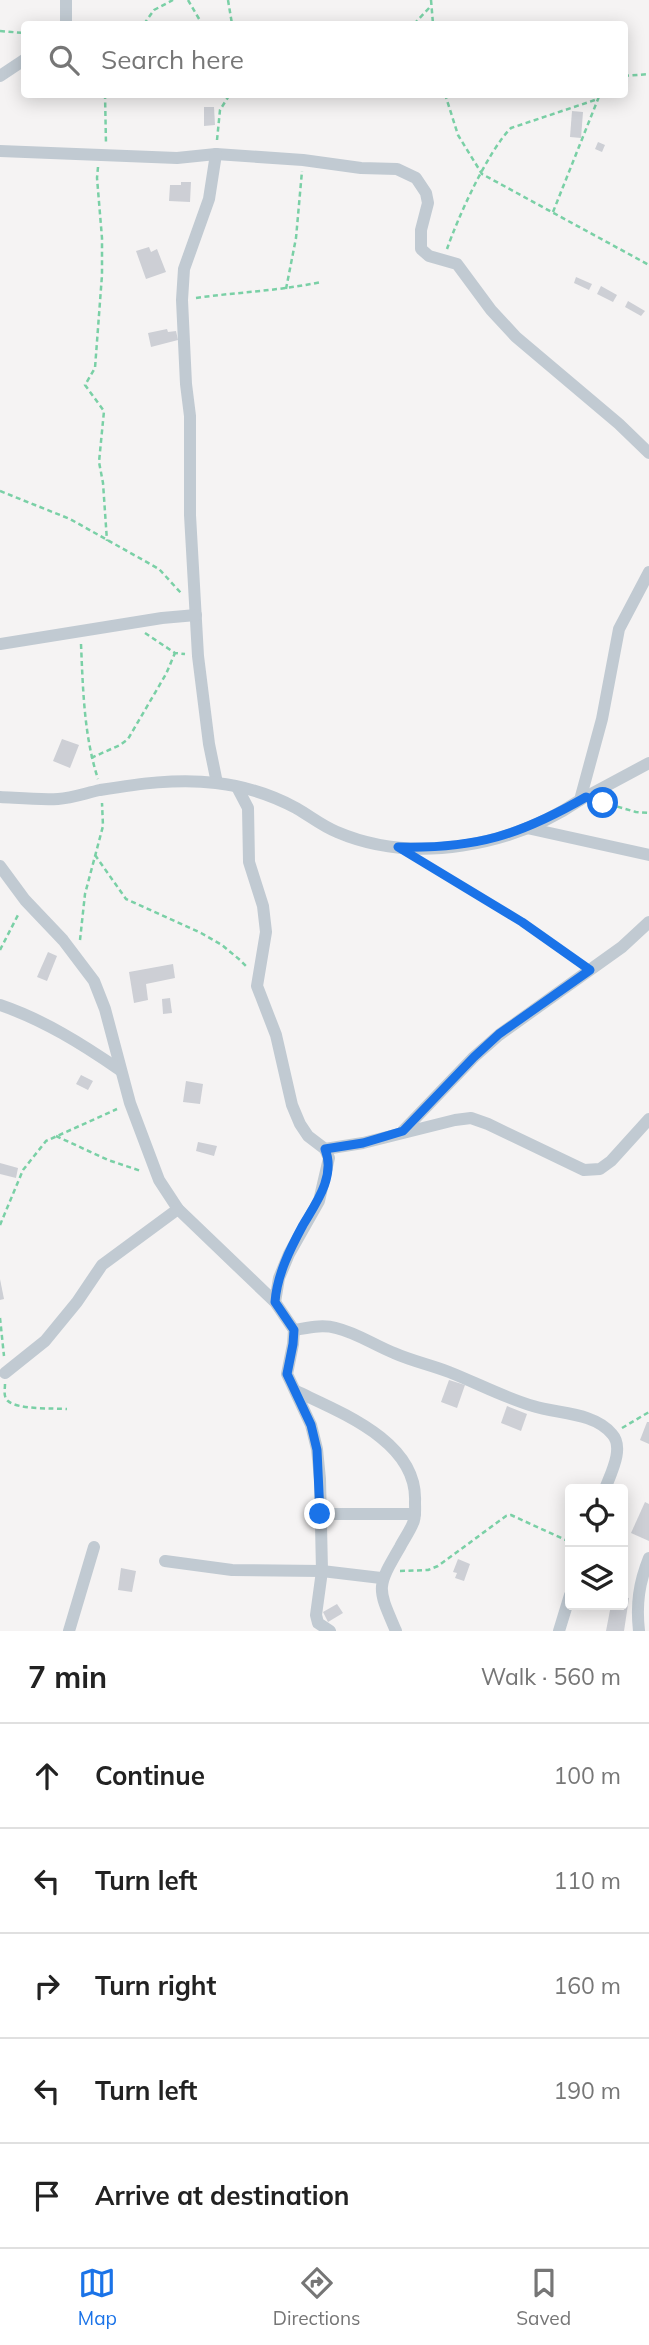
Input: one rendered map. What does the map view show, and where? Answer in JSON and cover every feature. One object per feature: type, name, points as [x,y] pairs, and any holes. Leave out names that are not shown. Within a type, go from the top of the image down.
[{"type":"street","points":[[66,0],[66,21]]},
{"type":"street","points":[[0,76],[21,63]]},
{"type":"street","points":[[0,151],[177,158],[216,154],[397,169],[416,178],[423,185],[428,202],[421,230],[421,249],[429,256],[457,264],[491,310],[516,337],[619,424],[649,453]]},
{"type":"street","points":[[216,154],[209,199],[184,269],[182,300],[190,415],[190,515],[198,656],[209,744],[217,783]]},
{"type":"street","points":[[583,798],[605,707],[619,629],[649,572]]},
{"type":"street","points":[[0,644],[196,612]]},
{"type":"street","points":[[0,797],[59,799],[177,780],[217,783],[276,798],[337,832],[362,841],[398,847],[431,848],[481,842],[527,828],[649,763]]},
{"type":"street","points":[[237,787],[248,808],[249,862],[263,906],[266,932],[265,949],[256,979],[257,986],[276,1035],[292,1105],[308,1136],[325,1149],[329,1158],[323,1191],[284,1266],[276,1289],[275,1302]]},
{"type":"street","points":[[527,828],[649,855]]},
{"type":"street","points":[[0,866],[25,900],[63,940],[94,981],[105,1009],[130,1103],[159,1180],[178,1209],[275,1302],[294,1330],[287,1374],[311,1425],[317,1450],[322,1571],[316,1615],[317,1623],[330,1631]]},
{"type":"street","points":[[403,1131],[499,1034],[622,947],[649,922]]},
{"type":"street","points":[[0,1004],[73,1038],[120,1070]]},
{"type":"street","points":[[325,1149],[471,1118],[584,1170],[600,1169],[611,1161],[649,1119]]},
{"type":"street","points":[[5,1373],[45,1341],[77,1302],[102,1265],[178,1209]]},
{"type":"street","points":[[294,1330],[332,1327],[358,1334],[401,1356],[423,1362],[529,1405],[580,1416],[603,1426],[614,1435],[617,1452],[607,1484]]},
{"type":"street","points":[[296,1391],[361,1424],[403,1458],[411,1471],[416,1491],[413,1524],[383,1575],[383,1600],[396,1631]]},
{"type":"street","points":[[320,1514],[415,1514]]},
{"type":"street","points":[[69,1631],[94,1547]]},
{"type":"street","points":[[639,1631],[636,1609],[640,1584],[649,1558]]},
{"type":"street","points":[[165,1560],[232,1570],[383,1575]]},
{"type":"street","points":[[559,1631],[565,1610]]},
{"type":"path","points":[[146,21],[154,10],[173,0]]},
{"type":"path","points":[[188,0],[200,21]]},
{"type":"path","points":[[228,0],[232,21]]},
{"type":"path","points":[[431,0],[433,21]]},
{"type":"path","points":[[417,21],[431,6]]},
{"type":"path","points":[[0,31],[21,33]]},
{"type":"path","points":[[628,76],[649,74]]},
{"type":"path","points":[[106,98],[103,154],[97,178],[103,238],[102,275],[95,368],[85,385],[104,411],[99,462],[107,541]]},
{"type":"path","points":[[216,154],[218,118],[228,98]]},
{"type":"path","points":[[445,98],[458,135],[482,174],[649,265]]},
{"type":"path","points":[[443,259],[454,230],[504,135],[511,128],[596,98]]},
{"type":"path","points":[[553,212],[599,98]]},
{"type":"path","points":[[286,289],[296,238],[303,160]]},
{"type":"path","points":[[182,300],[286,289],[321,282]]},
{"type":"path","points":[[0,491],[49,509],[159,569],[196,612]]},
{"type":"path","points":[[138,621],[144,633],[175,653],[198,656]]},
{"type":"path","points":[[80,630],[90,758],[102,790],[103,826],[85,894],[80,927],[81,946]]},
{"type":"path","points":[[90,758],[128,739],[166,674],[175,653]]},
{"type":"path","points":[[583,798],[649,813]]},
{"type":"path","points":[[95,855],[126,899],[222,945],[240,960],[256,979]]},
{"type":"path","points":[[419,860],[522,922],[590,970]]},
{"type":"path","points":[[0,950],[25,900]]},
{"type":"path","points":[[0,1225],[23,1170],[46,1141],[130,1103]]},
{"type":"path","points":[[56,1136],[159,1180]]},
{"type":"path","points":[[614,1435],[649,1412]]},
{"type":"path","points":[[383,1575],[428,1570],[438,1566],[511,1515],[565,1540]]},
{"type":"building","points":[[204,107],[214,107],[215,125],[204,126]]},
{"type":"building","points":[[572,111],[583,112],[581,138],[570,137]]},
{"type":"building","points":[[598,142],[605,145],[602,152],[595,149]]},
{"type":"building","points":[[181,182],[191,182],[190,202],[169,201],[170,185],[181,185]]},
{"type":"building","points":[[149,247],[151,252],[157,249],[166,272],[146,279],[136,251]]},
{"type":"building","points":[[576,277],[592,284],[589,290],[574,283]]},
{"type":"building","points":[[601,286],[617,295],[613,302],[597,294]]},
{"type":"building","points":[[628,301],[645,311],[641,316],[625,307]]},
{"type":"building","points":[[167,329],[168,332],[176,331],[178,340],[151,347],[148,333]]},
{"type":"building","points":[[62,739],[79,745],[70,768],[53,761]]},
{"type":"building","points":[[48,952],[57,956],[47,981],[37,977]]},
{"type":"building","points":[[173,964],[175,978],[146,984],[148,1000],[134,1003],[129,972]]},
{"type":"building","points":[[170,998],[172,1013],[163,1014],[162,999]]},
{"type":"building","points":[[81,1075],[93,1081],[88,1090],[76,1084]]},
{"type":"building","points":[[186,1081],[203,1084],[200,1104],[183,1102]]},
{"type":"building","points":[[198,1142],[217,1146],[214,1156],[196,1151]]},
{"type":"building","points":[[0,1163],[18,1168],[16,1178],[0,1174]]},
{"type":"building","points":[[0,1279],[4,1299],[0,1300]]},
{"type":"building","points":[[449,1380],[465,1385],[457,1408],[441,1402]]},
{"type":"building","points":[[507,1406],[527,1414],[521,1431],[501,1423]]},
{"type":"building","points":[[649,1422],[649,1444],[640,1440]]},
{"type":"building","points":[[645,1502],[649,1504],[649,1541],[631,1533]]},
{"type":"building","points":[[458,1559],[470,1564],[464,1581],[455,1578],[457,1573],[453,1572]]},
{"type":"building","points":[[121,1568],[136,1571],[132,1592],[118,1590]]},
{"type":"building","points":[[337,1604],[343,1613],[328,1622],[323,1612]]},
{"type":"building","points":[[610,1610],[627,1610],[624,1631],[606,1631]]},
{"type":"route","points":[[320,1514],[317,1450],[311,1425],[287,1374],[294,1330],[275,1302],[279,1278],[289,1254],[323,1191],[329,1158],[325,1149],[363,1143],[403,1131],[499,1034],[590,970],[522,922],[398,847],[431,848],[481,842],[527,828],[586,797],[603,803]]}]
